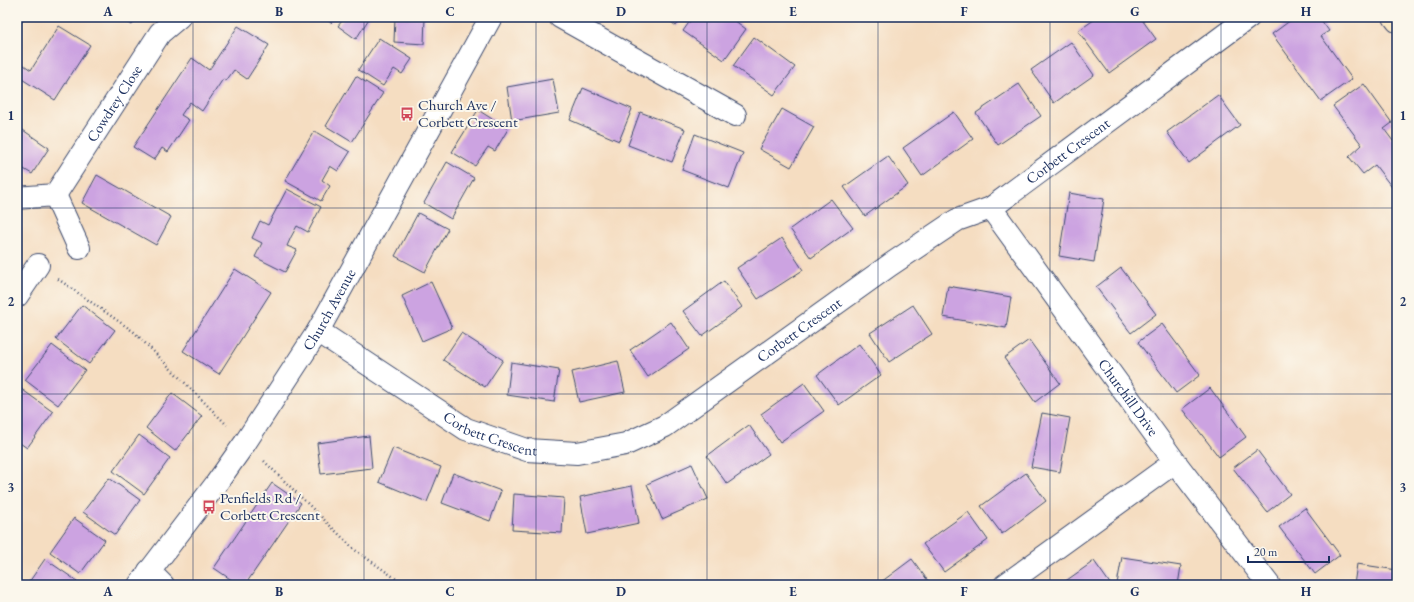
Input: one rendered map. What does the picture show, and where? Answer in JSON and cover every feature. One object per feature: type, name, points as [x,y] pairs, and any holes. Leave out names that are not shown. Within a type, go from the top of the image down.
[{"type":"street","name":"Cowdrey Close","points":[[55,195],[160,33],[179,17]]},
{"type":"street","points":[[560,17],[735,116]]},
{"type":"street","name":"Corbett Crescent","points":[[318,331],[466,429],[527,450],[577,453],[626,444],[665,426],[890,265],[957,220],[991,208],[1249,17]]},
{"type":"street","points":[[1394,17],[1397,21]]},
{"type":"street","name":"Church Avenue","points":[[150,580],[246,443],[318,331],[486,19]]},
{"type":"street","points":[[17,198],[55,195],[79,248]]},
{"type":"street","name":"Churchill Drive","points":[[991,208],[1175,462],[1269,585]]},
{"type":"street","points":[[17,296],[38,265]]},
{"type":"street","points":[[1005,585],[1175,462]]},
{"type":"path","points":[[38,265],[134,332],[232,430]]},
{"type":"path","points":[[261,458],[355,550],[405,585]]},
{"type":"building","points":[[17,17],[21,17],[23,21],[17,23]]},
{"type":"building","points":[[120,17],[138,17],[132,25]]},
{"type":"building","points":[[323,17],[335,17],[331,23]]},
{"type":"building","points":[[345,17],[370,17],[356,39],[338,26]]},
{"type":"building","points":[[395,17],[425,17],[424,44],[394,42]]},
{"type":"building","points":[[665,17],[683,17],[676,26]]},
{"type":"building","points":[[693,17],[730,17],[746,29],[724,60],[683,31]]},
{"type":"building","points":[[1098,17],[1140,17],[1156,39],[1109,73],[1078,31]]},
{"type":"building","points":[[1295,17],[1319,17],[1329,31],[1321,36],[1352,79],[1321,101],[1272,34]]},
{"type":"building","points":[[59,26],[90,45],[55,100],[17,76],[17,68],[21,63],[31,70]]},
{"type":"building","points":[[238,26],[269,45],[247,79],[234,70],[226,81],[223,79],[202,111],[190,102],[181,115],[189,120],[168,152],[162,148],[154,160],[133,147],[192,58],[209,70]]},
{"type":"building","points":[[754,37],[795,67],[774,95],[733,66]]},
{"type":"building","points":[[379,38],[412,59],[402,74],[394,69],[383,86],[358,70]]},
{"type":"building","points":[[1071,42],[1094,75],[1054,103],[1031,70]]},
{"type":"building","points":[[356,76],[383,93],[352,142],[326,126]]},
{"type":"building","points":[[553,79],[559,113],[512,121],[507,87]]},
{"type":"building","points":[[1019,84],[1041,116],[998,145],[976,113]]},
{"type":"building","points":[[1364,84],[1392,123],[1384,129],[1393,141],[1397,138],[1397,194],[1375,165],[1363,174],[1349,157],[1362,145],[1333,106]]},
{"type":"building","points":[[583,88],[632,109],[619,141],[570,120]]},
{"type":"building","points":[[1218,95],[1240,125],[1189,163],[1167,132]]},
{"type":"building","points":[[782,109],[814,127],[791,167],[759,149]]},
{"type":"building","points":[[478,110],[508,129],[495,151],[488,147],[475,166],[452,152]]},
{"type":"building","points":[[640,112],[685,129],[672,162],[628,145]]},
{"type":"building","points":[[954,112],[973,139],[922,176],[903,148]]},
{"type":"building","points":[[17,126],[49,148],[32,174],[17,165]]},
{"type":"building","points":[[314,131],[350,152],[338,171],[330,166],[322,180],[330,186],[321,201],[285,181]]},
{"type":"building","points":[[695,134],[743,153],[729,188],[682,170]]},
{"type":"building","points":[[888,156],[908,185],[865,216],[844,187]]},
{"type":"building","points":[[447,162],[474,178],[451,219],[424,203]]},
{"type":"building","points":[[97,175],[171,217],[156,245],[82,203]]},
{"type":"building","points":[[287,189],[321,207],[308,232],[297,226],[287,246],[297,250],[285,272],[255,257],[262,243],[252,238],[260,221],[268,225]]},
{"type":"building","points":[[1069,193],[1104,199],[1094,262],[1059,256]]},
{"type":"building","points":[[831,199],[853,228],[811,258],[790,229]]},
{"type":"building","points":[[418,213],[448,229],[425,272],[395,256]]},
{"type":"building","points":[[782,238],[803,270],[758,299],[737,268]]},
{"type":"building","points":[[1121,268],[1156,314],[1131,333],[1096,287]]},
{"type":"building","points":[[235,269],[271,292],[219,374],[183,351]]},
{"type":"building","points":[[724,281],[742,307],[702,336],[683,311]]},
{"type":"building","points":[[431,282],[452,328],[422,341],[402,296]]},
{"type":"building","points":[[948,286],[1011,297],[1006,328],[943,317]]},
{"type":"building","points":[[82,305],[115,330],[89,364],[56,339]]},
{"type":"building","points":[[913,305],[932,334],[889,362],[870,333]]},
{"type":"building","points":[[671,322],[689,349],[648,377],[630,350]]},
{"type":"building","points":[[1162,324],[1200,375],[1176,393],[1138,342]]},
{"type":"building","points":[[461,333],[503,360],[485,387],[443,360]]},
{"type":"building","points":[[1029,340],[1060,383],[1035,402],[1004,358]]},
{"type":"building","points":[[859,344],[881,375],[839,405],[817,375]]},
{"type":"building","points":[[52,345],[85,370],[58,405],[25,380]]},
{"type":"building","points":[[618,361],[625,392],[579,402],[572,372]]},
{"type":"building","points":[[511,362],[559,370],[554,402],[507,395]]},
{"type":"building","points":[[804,383],[824,411],[780,442],[761,414]]},
{"type":"building","points":[[20,388],[53,412],[27,448],[17,441],[17,392]]},
{"type":"building","points":[[1210,388],[1246,437],[1219,457],[1182,409]]},
{"type":"building","points":[[172,393],[202,416],[175,451],[146,428]]},
{"type":"building","points":[[1042,413],[1070,418],[1060,472],[1031,467]]},
{"type":"building","points":[[749,425],[769,454],[727,484],[707,456]]},
{"type":"building","points":[[139,435],[170,458],[144,494],[113,471]]},
{"type":"building","points":[[369,436],[372,468],[321,474],[317,443]]},
{"type":"building","points":[[393,448],[441,467],[427,502],[379,482]]},
{"type":"building","points":[[1257,450],[1290,494],[1267,512],[1233,468]]},
{"type":"building","points":[[692,464],[708,499],[662,519],[647,484]]},
{"type":"building","points":[[453,473],[501,491],[490,521],[442,503]]},
{"type":"building","points":[[1026,473],[1046,501],[1002,534],[981,506]]},
{"type":"building","points":[[109,478],[140,500],[115,535],[83,512]]},
{"type":"building","points":[[272,483],[301,503],[245,585],[239,585],[214,568]]},
{"type":"building","points":[[632,486],[639,523],[587,534],[580,497]]},
{"type":"building","points":[[514,494],[564,498],[562,533],[512,530]]},
{"type":"building","points":[[1305,508],[1340,555],[1315,574],[1279,527]]},
{"type":"building","points":[[968,512],[988,540],[944,572],[923,544]]},
{"type":"building","points":[[74,518],[105,540],[80,574],[50,552]]},
{"type":"building","points":[[1122,557],[1181,566],[1178,585],[1117,584]]},
{"type":"building","points":[[45,559],[77,581],[74,585],[27,585]]},
{"type":"building","points":[[912,559],[931,585],[877,585]]},
{"type":"building","points":[[1094,561],[1111,585],[1060,585]]},
{"type":"building","points":[[1357,564],[1397,570],[1397,585],[1354,585]]},
{"type":"place","name":"Church Ave / Corbett Crescent","points":[[407,114]]},
{"type":"place","name":"Penfields Rd / Corbett Crescent","points":[[209,507]]}]
